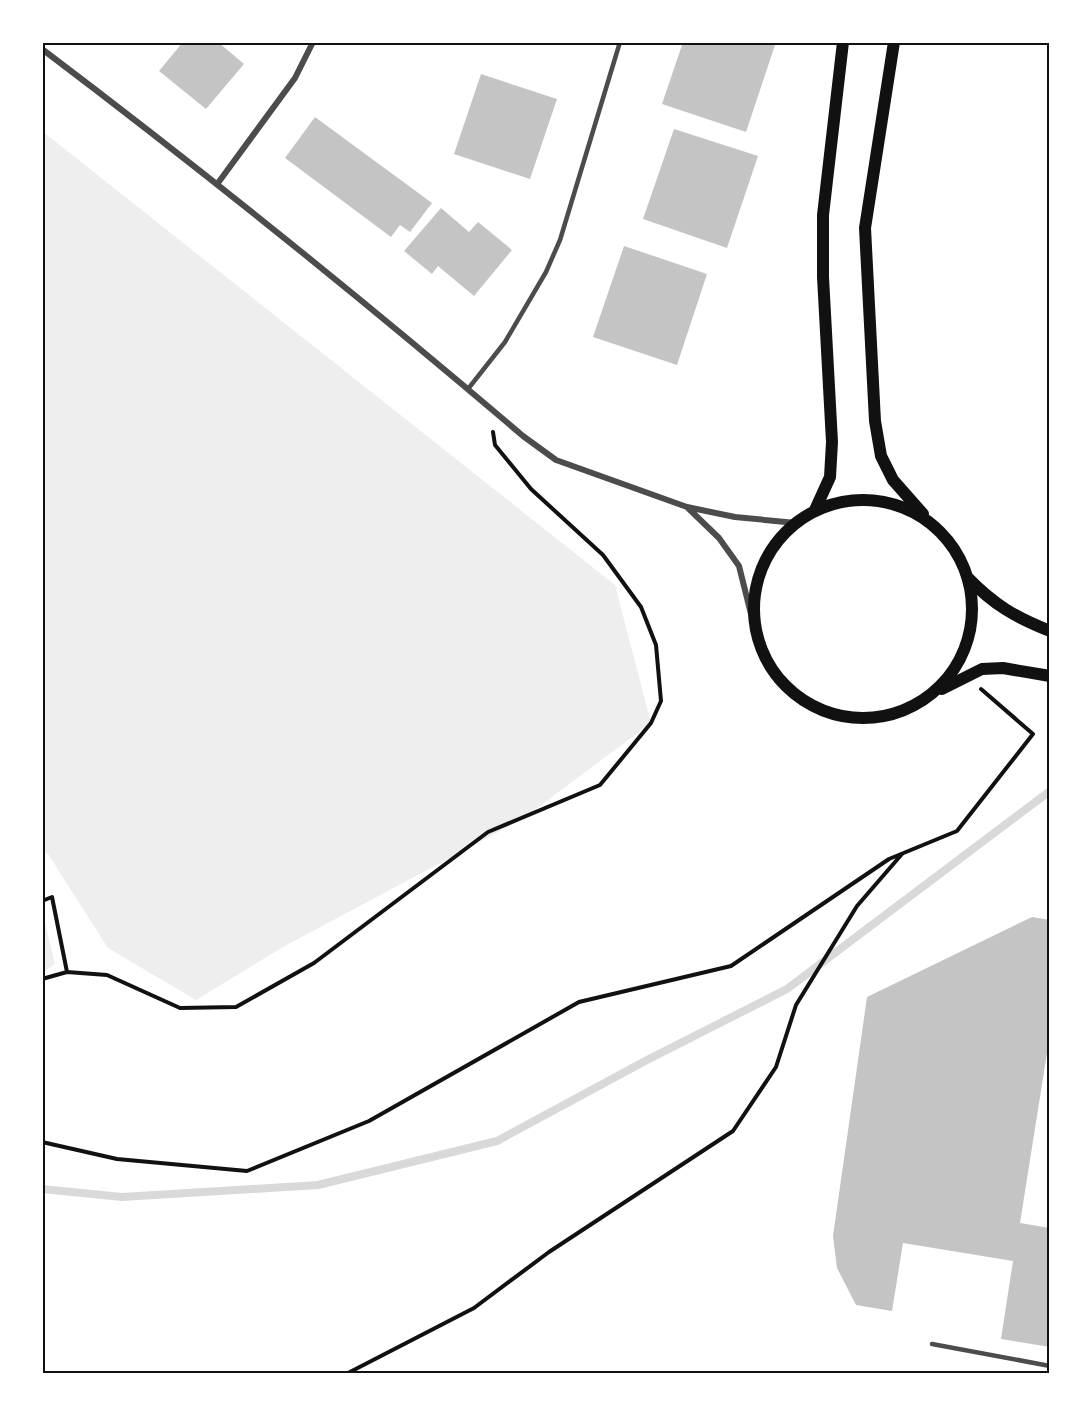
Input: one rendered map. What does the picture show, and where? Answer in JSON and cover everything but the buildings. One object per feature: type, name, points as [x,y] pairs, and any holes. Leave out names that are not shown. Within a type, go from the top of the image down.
[{"type":"main road","points":[[815,510],[830,477],[832,442],[823,215],[843,42]]},
{"type":"main road","points":[[894,42],[865,228],[875,421],[881,456],[893,480],[954,549],[967,577],[972,607],[970,632],[962,656],[948,677],[919,701]]},
{"type":"main road","points":[[934,526],[907,509],[877,500],[845,501],[815,510],[796,523],[771,548],[758,574],[753,603],[757,638],[771,669],[795,694],[825,711],[853,717],[881,716],[908,708],[982,669],[1003,668],[1050,676]]},
{"type":"main road","points":[[967,577],[989,599],[1014,617],[1050,631]]},
{"type":"street","points":[[218,183],[295,78],[313,42]]},
{"type":"street","points":[[42,49],[218,183],[556,460],[687,507],[735,517],[796,523]]},
{"type":"street","points":[[687,507],[718,537],[739,566],[757,638]]},
{"type":"lane","points":[[468,389],[505,342],[546,272],[560,240],[620,42]]},
{"type":"lane","points":[[932,1344],[1050,1366]]},
{"type":"path","points":[[42,980],[67,972],[107,975],[180,1008],[236,1006],[314,963],[488,832],[600,785],[651,723],[661,700],[656,645],[641,607],[603,555],[531,489],[495,446],[488,406]]},
{"type":"path","points":[[42,1142],[117,1159],[247,1171],[369,1121],[579,1002],[731,966],[889,859],[957,831],[1033,734],[966,676]]},
{"type":"path","points":[[348,1373],[474,1308],[549,1252],[733,1131],[776,1067],[796,1005],[802,995],[858,906],[902,854]]},
{"type":"path","points":[[42,901],[52,897],[67,972]]},
{"type":"shaded area","points":[[42,131],[615,585],[651,723],[521,820],[283,947],[196,1000],[108,948],[48,854],[42,850]]},
{"type":"shaded area","points":[[42,911],[55,964],[42,973]]},
{"type":"waterway","points":[[42,1189],[122,1197],[318,1185],[497,1141],[647,1060],[787,989],[1050,791]]}]
